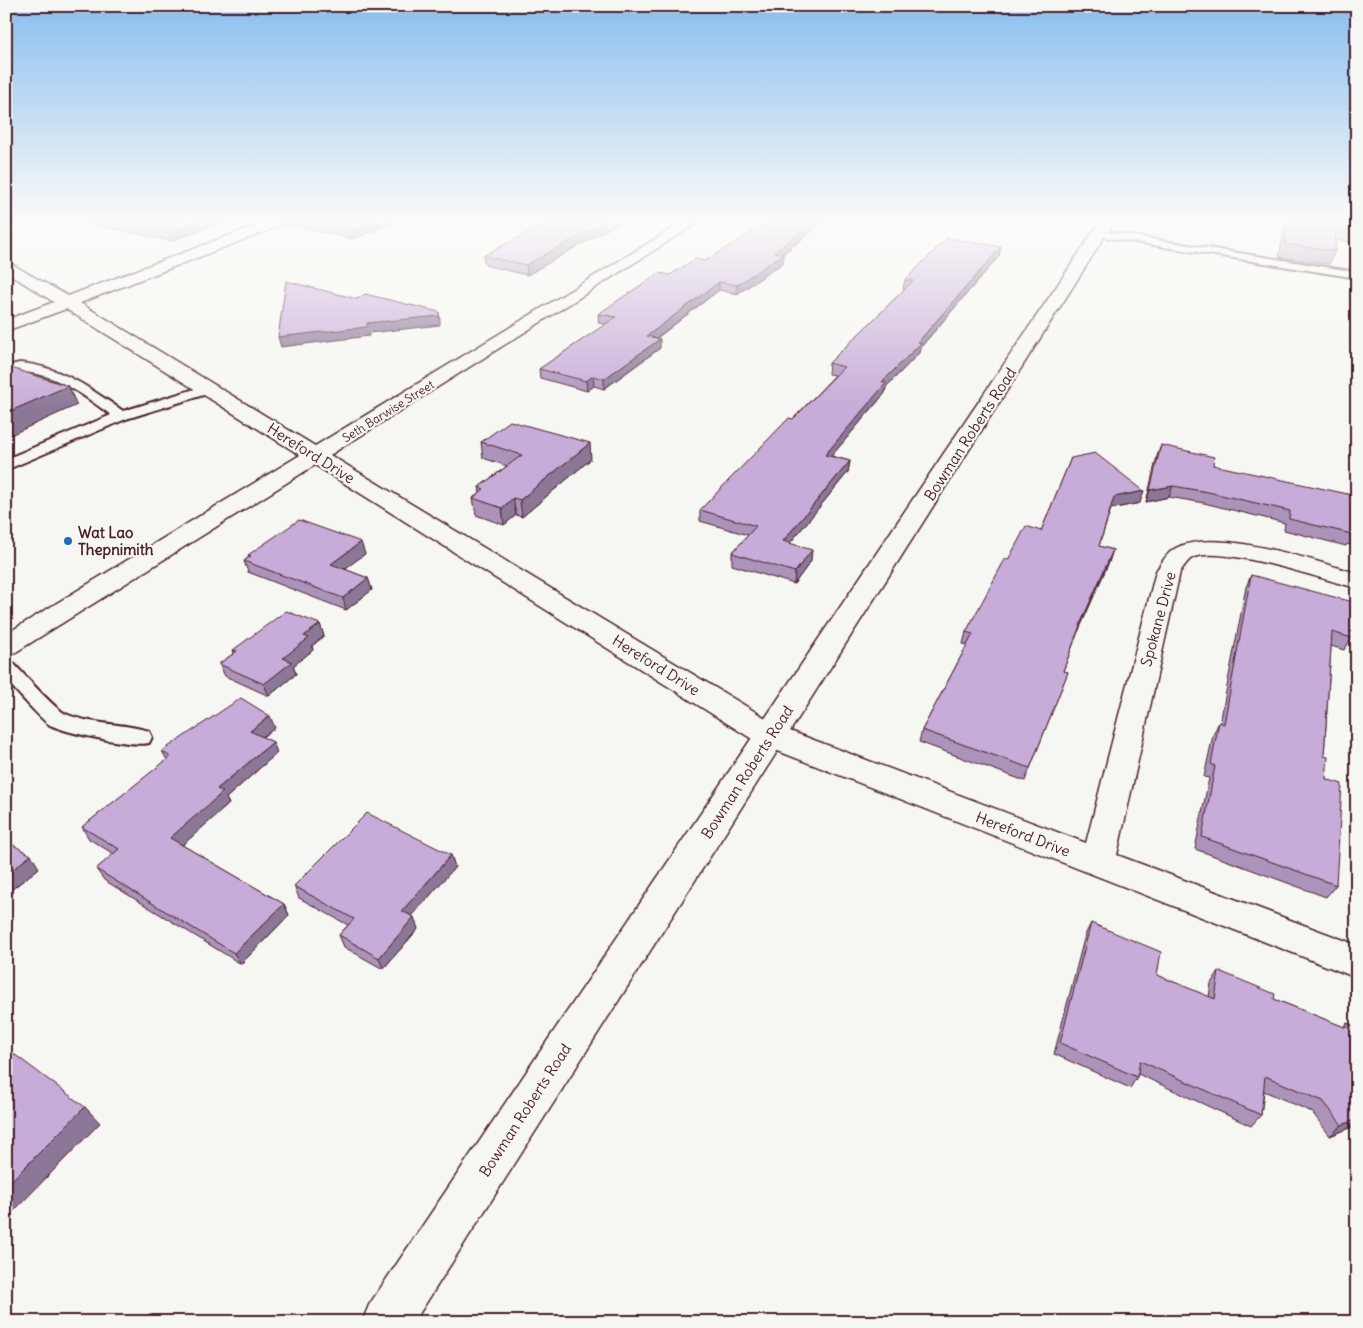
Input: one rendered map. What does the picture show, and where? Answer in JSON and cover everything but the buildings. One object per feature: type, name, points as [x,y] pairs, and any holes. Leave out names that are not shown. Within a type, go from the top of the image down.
[{"type":"street","name":"Hereford Drive","points":[[37,284],[771,736],[1357,962]]},
{"type":"street","points":[[6,326],[117,284]]},
{"type":"street","name":"Seth Barwise Street","points":[[6,646],[592,284]]},
{"type":"street","name":"Bowman Roberts Road","points":[[386,1322],[1067,284]]},
{"type":"street","name":"Spokane Drive","points":[[1098,862],[1168,571],[1183,553],[1204,547],[1234,550],[1357,581]]},
{"type":"lane","points":[[6,370],[34,367],[71,382],[121,416]]},
{"type":"lane","points":[[6,465],[121,416],[208,389]]},
{"type":"lane","points":[[6,668],[57,719],[101,731],[141,737]]},
{"type":"place","name":"Wat Lao Thepnimith","points":[[68,541]]}]
